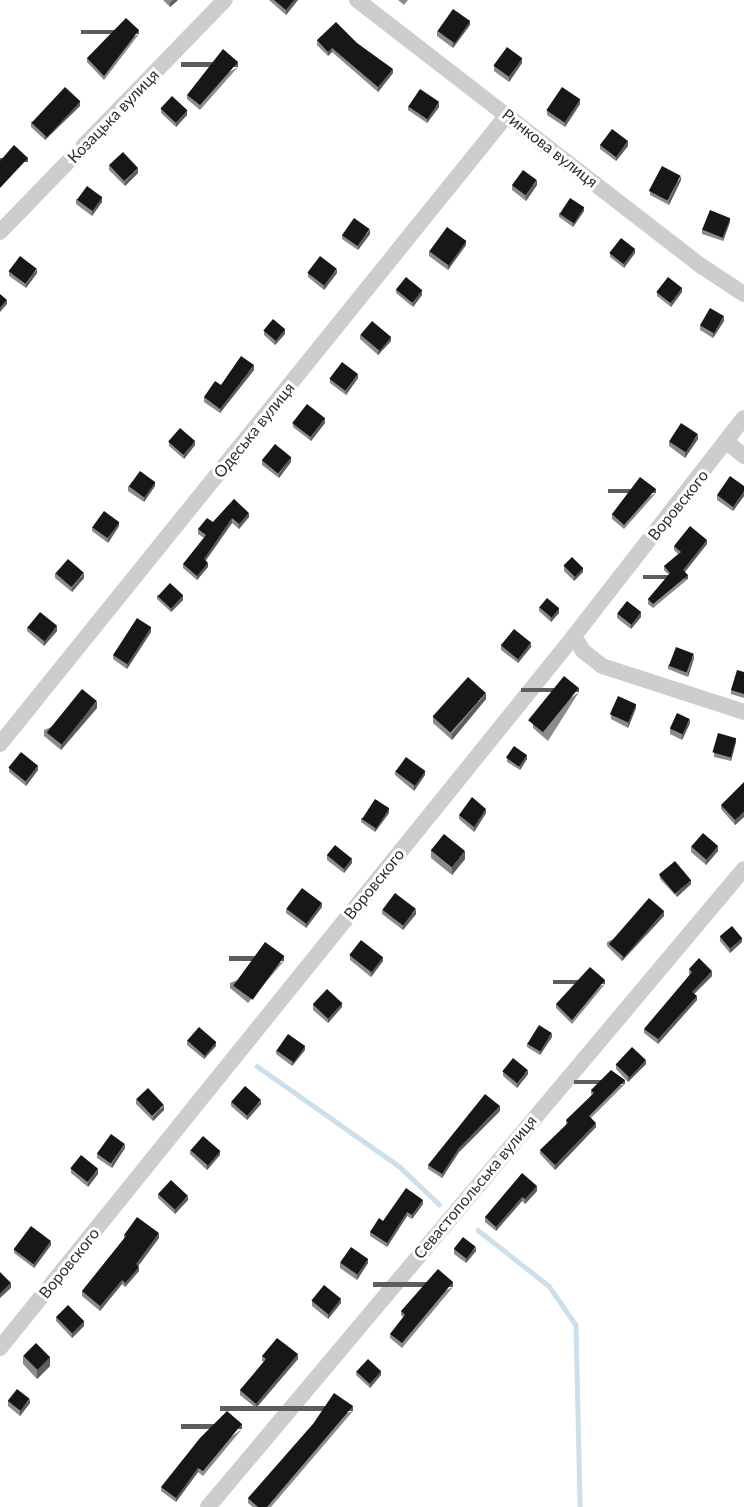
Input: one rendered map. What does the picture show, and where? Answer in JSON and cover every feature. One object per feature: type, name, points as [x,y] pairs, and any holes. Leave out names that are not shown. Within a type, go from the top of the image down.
[{"type":"street","name":"Козацька вулиця","points":[[0,232],[225,0]]},
{"type":"street","name":"Ринкова вулиця","points":[[357,0],[703,267],[744,294]]},
{"type":"street","name":"Одеська вулиця","points":[[0,744],[507,115]]},
{"type":"street","name":"Воровского","points":[[0,1348],[574,636],[728,443],[744,418]]},
{"type":"street","points":[[728,443],[744,456]]},
{"type":"street","points":[[574,636],[583,651],[602,666],[744,712]]},
{"type":"street","name":"Севастопольська вулиця","points":[[208,1507],[744,868]]},
{"type":"building","points":[[274,0],[294,0],[286,10]]},
{"type":"building","points":[[453,9],[470,21],[455,43],[438,31]]},
{"type":"building","points":[[126,18],[139,30],[104,76],[87,58]]},
{"type":"building","points":[[336,22],[357,43],[393,69],[378,87],[332,48],[328,52],[317,40]]},
{"type":"building","points":[[507,47],[522,58],[509,77],[493,66]]},
{"type":"building","points":[[223,49],[238,62],[200,105],[187,95]]},
{"type":"building","points":[[65,87],[80,101],[47,137],[32,123]]},
{"type":"building","points":[[562,87],[580,99],[565,123],[546,110]]},
{"type":"building","points":[[420,89],[439,102],[427,119],[408,106]]},
{"type":"building","points":[[172,96],[187,110],[176,123],[160,108]]},
{"type":"building","points":[[612,129],[628,141],[616,157],[600,145]]},
{"type":"building","points":[[14,145],[28,158],[0,188],[0,161]]},
{"type":"building","points":[[123,152],[138,168],[124,181],[109,165]]},
{"type":"building","points":[[662,166],[681,176],[667,201],[649,191]]},
{"type":"building","points":[[523,170],[537,180],[526,195],[512,185]]},
{"type":"building","points":[[87,186],[102,197],[92,211],[77,200]]},
{"type":"building","points":[[570,198],[584,207],[574,223],[560,214]]},
{"type":"building","points":[[710,210],[730,218],[723,238],[702,229]]},
{"type":"building","points":[[354,218],[370,229],[358,246],[342,235]]},
{"type":"building","points":[[447,227],[466,241],[449,265],[429,251]]},
{"type":"building","points":[[621,238],[635,249],[623,264],[609,253]]},
{"type":"building","points":[[20,256],[37,269],[25,284],[9,271]]},
{"type":"building","points":[[320,256],[337,269],[324,285],[307,273]]},
{"type":"building","points":[[406,277],[422,290],[412,303],[396,289]]},
{"type":"building","points":[[668,277],[682,288],[670,303],[656,292]]},
{"type":"building","points":[[0,294],[7,300],[0,308]]},
{"type":"building","points":[[710,308],[724,316],[714,333],[700,325]]},
{"type":"building","points":[[273,319],[285,329],[276,341],[263,330]]},
{"type":"building","points":[[372,321],[391,337],[380,351],[360,335]]},
{"type":"building","points":[[241,356],[254,365],[220,409],[204,397],[215,381],[221,385]]},
{"type":"building","points":[[342,362],[358,374],[345,391],[329,379]]},
{"type":"building","points":[[307,404],[325,418],[310,437],[292,423]]},
{"type":"building","points":[[681,423],[698,434],[686,452],[669,441]]},
{"type":"building","points":[[180,428],[195,441],[183,455],[168,442]]},
{"type":"building","points":[[275,444],[291,457],[278,474],[262,460]]},
{"type":"building","points":[[140,471],[155,482],[144,498],[129,486]]},
{"type":"building","points":[[730,476],[744,486],[744,491],[733,507],[717,495]]},
{"type":"building","points":[[640,477],[656,489],[624,525],[612,514]]},
{"type":"building","points":[[234,499],[249,513],[239,524],[232,518],[204,559],[208,563],[197,576],[183,564],[206,535],[198,529],[207,518],[213,522]]},
{"type":"building","points":[[104,511],[119,522],[108,538],[92,527]]},
{"type":"building","points":[[690,526],[707,540],[683,570],[688,575],[653,604],[648,599],[670,573],[664,566],[681,552],[674,546]]},
{"type":"building","points":[[572,557],[583,568],[575,577],[564,565]]},
{"type":"building","points":[[68,559],[84,573],[71,587],[56,573]]},
{"type":"building","points":[[170,583],[183,595],[171,608],[158,596]]},
{"type":"building","points":[[547,598],[559,608],[552,617],[539,607]]},
{"type":"building","points":[[627,601],[641,612],[631,625],[617,614]]},
{"type":"building","points":[[40,612],[57,626],[45,641],[27,628]]},
{"type":"building","points":[[137,618],[151,627],[127,664],[113,655]]},
{"type":"building","points":[[514,629],[531,643],[518,659],[501,645]]},
{"type":"building","points":[[676,647],[694,654],[687,672],[669,666]]},
{"type":"building","points":[[737,670],[744,672],[744,694],[731,690]]},
{"type":"building","points":[[564,676],[579,688],[543,732],[528,720]]},
{"type":"building","points":[[468,677],[486,693],[450,732],[433,716]]},
{"type":"building","points":[[82,689],[97,701],[62,744],[47,733]]},
{"type":"building","points":[[618,696],[636,704],[628,722],[610,714]]},
{"type":"building","points":[[677,713],[690,719],[683,734],[670,728]]},
{"type":"building","points":[[718,733],[736,738],[731,757],[712,752]]},
{"type":"building","points":[[514,746],[527,755],[519,767],[506,757]]},
{"type":"building","points":[[21,752],[38,766],[26,781],[8,768]]},
{"type":"building","points":[[406,757],[425,771],[415,786],[395,772]]},
{"type":"building","points":[[744,782],[744,812],[735,820],[721,805]]},
{"type":"building","points":[[472,797],[486,809],[474,827],[459,815]]},
{"type":"building","points":[[375,799],[389,808],[376,828],[362,819]]},
{"type":"building","points":[[703,833],[718,846],[706,860],[691,847]]},
{"type":"building","points":[[444,834],[465,851],[452,867],[431,850]]},
{"type":"building","points":[[335,845],[352,859],[344,869],[327,855]]},
{"type":"building","points":[[675,861],[691,880],[675,894],[659,874]]},
{"type":"building","points":[[302,888],[322,903],[306,924],[286,909]]},
{"type":"building","points":[[395,893],[416,909],[403,925],[382,910]]},
{"type":"building","points":[[649,898],[664,911],[624,957],[609,944]]},
{"type":"building","points":[[732,926],[742,938],[730,949],[720,936]]},
{"type":"building","points":[[361,940],[383,957],[371,972],[349,955]]},
{"type":"building","points":[[265,942],[284,956],[253,1000],[233,986]]},
{"type":"building","points":[[699,958],[712,971],[692,992],[697,996],[658,1039],[644,1029],[692,972],[689,969]]},
{"type":"building","points":[[590,967],[605,980],[572,1020],[556,1004]]},
{"type":"building","points":[[327,989],[342,1003],[328,1019],[313,1004]]},
{"type":"building","points":[[539,1025],[552,1033],[540,1052],[527,1044]]},
{"type":"building","points":[[199,1027],[216,1042],[205,1056],[187,1041]]},
{"type":"building","points":[[288,1034],[305,1046],[294,1062],[277,1050]]},
{"type":"building","points":[[632,1047],[646,1060],[630,1078],[616,1065]]},
{"type":"building","points":[[513,1058],[528,1070],[517,1083],[502,1071]]},
{"type":"building","points":[[611,1070],[625,1080],[589,1116],[596,1123],[555,1165],[540,1150],[568,1123],[566,1120],[594,1093],[591,1090]]},
{"type":"building","points":[[245,1086],[261,1100],[247,1116],[231,1102]]},
{"type":"building","points":[[148,1088],[164,1105],[152,1116],[136,1099]]},
{"type":"building","points":[[485,1094],[500,1106],[459,1148],[442,1174],[428,1165]]},
{"type":"building","points":[[111,1134],[125,1144],[111,1163],[97,1153]]},
{"type":"building","points":[[203,1136],[220,1151],[208,1165],[191,1150]]},
{"type":"building","points":[[81,1155],[98,1169],[87,1182],[70,1168]]},
{"type":"building","points":[[522,1173],[537,1186],[525,1199],[522,1197],[496,1227],[485,1217]]},
{"type":"building","points":[[171,1180],[188,1196],[175,1210],[158,1194]]},
{"type":"building","points":[[406,1188],[423,1200],[412,1215],[407,1212],[387,1243],[370,1232],[379,1218],[383,1221]]},
{"type":"building","points":[[137,1217],[159,1233],[136,1264],[139,1267],[125,1283],[122,1280],[100,1306],[82,1291],[126,1236],[124,1235]]},
{"type":"building","points":[[31,1226],[51,1241],[34,1264],[14,1249]]},
{"type":"building","points":[[463,1237],[476,1247],[466,1259],[454,1249]]},
{"type":"building","points":[[351,1247],[368,1259],[357,1275],[340,1263]]},
{"type":"building","points":[[438,1269],[453,1282],[402,1343],[390,1334],[405,1315],[401,1311]]},
{"type":"building","points":[[0,1272],[11,1283],[0,1294]]},
{"type":"building","points":[[324,1285],[341,1299],[329,1314],[311,1301]]},
{"type":"building","points":[[68,1305],[84,1321],[72,1333],[56,1317]]},
{"type":"building","points":[[277,1338],[298,1354],[256,1404],[240,1390],[266,1359],[262,1356]]},
{"type":"building","points":[[36,1343],[50,1357],[37,1370],[23,1356]]},
{"type":"building","points":[[368,1359],[381,1371],[370,1384],[356,1371]]},
{"type":"building","points":[[17,1389],[30,1399],[20,1411],[8,1401]]},
{"type":"building","points":[[334,1393],[353,1406],[267,1507],[258,1507],[248,1498],[313,1424]]},
{"type":"building","points":[[227,1411],[242,1424],[203,1471],[198,1468],[176,1498],[161,1487],[200,1438]]},
{"type":"waterway","points":[[257,1066],[400,1167],[439,1204]]},
{"type":"waterway","points":[[478,1230],[549,1286],[576,1325],[580,1507]]}]
